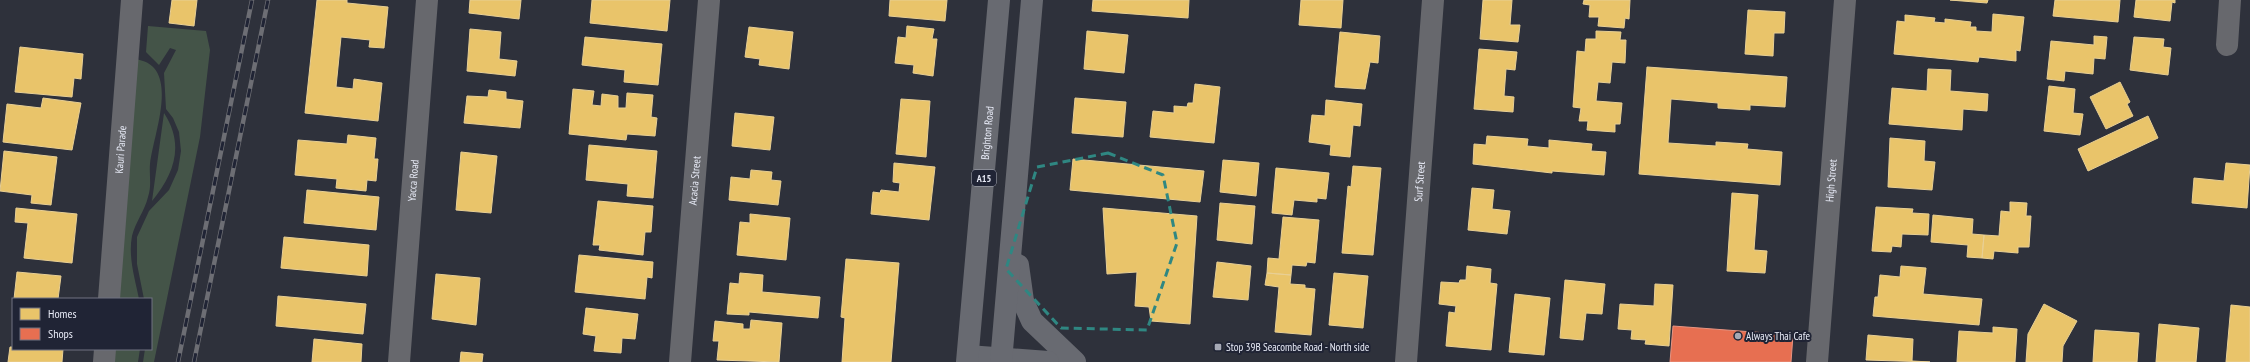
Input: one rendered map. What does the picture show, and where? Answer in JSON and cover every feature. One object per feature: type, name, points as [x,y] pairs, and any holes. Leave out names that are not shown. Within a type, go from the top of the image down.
[{"type":"main road","name":"Brighton Road","points":[[967,359],[999,0]]},
{"type":"main road","points":[[1001,360],[1032,0]]},
{"type":"main road","points":[[1013,218],[1023,301],[1032,321],[1075,362]]},
{"type":"main road","points":[[967,359],[1048,362]]},
{"type":"street","name":"Kauri Parade","points":[[109,298],[132,0]]},
{"type":"street","name":"Yacca Road","points":[[399,362],[426,0]]},
{"type":"street","name":"Acacia Street","points":[[680,362],[709,0]]},
{"type":"street","name":"Surf Street","points":[[1406,362],[1433,0]]},
{"type":"street","name":"High Street","points":[[1817,362],[1845,0]]},
{"type":"street","points":[[2227,45],[2230,0]]},
{"type":"street","points":[[104,362],[105,350]]},
{"type":"highlighted area","points":[[1108,153],[1163,175],[1177,243],[1147,330],[1061,328],[1006,269],[1037,167]]},
{"type":"green space","points":[[148,26],[206,31],[210,50],[200,137],[154,362],[143,362],[145,350],[152,350],[152,298],[144,298],[137,264],[137,237],[149,211],[169,190],[178,170],[181,151],[179,132],[173,118],[166,109],[164,73],[176,50],[170,48],[159,65],[146,52]]},
{"type":"green space","points":[[134,59],[149,64],[158,73],[162,102],[150,164],[149,193],[145,207],[133,231],[131,244],[132,268],[139,298],[115,298]]},
{"type":"green space","points":[[164,113],[174,136],[174,159],[166,180],[152,201]]},
{"type":"green space","points":[[111,350],[140,350],[138,362],[110,362]]},
{"type":"building: Homes","points":[[172,0],[197,0],[194,26],[169,23]]},
{"type":"building: Homes","points":[[317,0],[347,0],[347,3],[388,7],[384,48],[369,47],[370,40],[341,37],[336,87],[353,89],[354,79],[382,83],[378,121],[305,113]]},
{"type":"building: Homes","points":[[470,0],[521,0],[519,19],[469,13]]},
{"type":"building: Homes","points":[[592,0],[670,0],[667,31],[590,23]]},
{"type":"building: Homes","points":[[890,0],[947,0],[945,21],[889,16]]},
{"type":"building: Homes","points":[[1093,0],[1189,0],[1188,18],[1092,11]]},
{"type":"building: Homes","points":[[1301,0],[1343,0],[1341,28],[1299,25]]},
{"type":"building: Homes","points":[[1483,0],[1512,0],[1510,25],[1520,25],[1518,42],[1480,39]]},
{"type":"building: Homes","points":[[1584,0],[1630,0],[1629,19],[1625,18],[1624,28],[1598,26],[1599,17],[1589,17],[1590,5],[1583,4]]},
{"type":"building: Homes","points":[[1950,0],[1988,0],[1987,3]]},
{"type":"building: Homes","points":[[2055,0],[2120,0],[2118,22],[2053,16]]},
{"type":"building: Homes","points":[[2136,0],[2175,0],[2175,3],[2172,2],[2170,21],[2134,17]]},
{"type":"building: Homes","points":[[1748,10],[1785,12],[1784,33],[1774,33],[1773,56],[1745,54]]},
{"type":"building: Homes","points":[[1993,14],[2024,17],[2020,51],[2016,50],[2016,61],[1979,57],[1978,62],[1894,54],[1897,21],[1905,22],[1905,15],[1935,18],[1934,22],[1945,23],[1945,19],[1971,22],[1970,27],[1976,27],[1976,31],[1992,32]]},
{"type":"building: Homes","points":[[907,26],[934,29],[932,39],[937,39],[933,76],[913,73],[914,65],[895,63],[898,37],[906,38]]},
{"type":"building: Homes","points":[[749,27],[793,32],[789,69],[759,65],[760,59],[745,57]]},
{"type":"building: Homes","points":[[470,29],[501,32],[499,59],[517,61],[515,76],[467,71]]},
{"type":"building: Homes","points":[[1087,31],[1128,35],[1124,73],[1084,69]]},
{"type":"building: Homes","points":[[1596,31],[1621,32],[1620,40],[1626,40],[1625,63],[1612,62],[1610,83],[1598,82],[1596,101],[1622,103],[1620,124],[1615,124],[1615,132],[1587,130],[1588,121],[1579,121],[1581,108],[1573,107],[1577,51],[1585,52],[1586,39],[1596,39]]},
{"type":"building: Homes","points":[[1340,32],[1380,36],[1378,63],[1370,62],[1365,89],[1335,87]]},
{"type":"building: Homes","points":[[2094,36],[2107,37],[2105,59],[2094,58],[2093,74],[2065,71],[2064,81],[2047,79],[2051,41],[2094,45]]},
{"type":"building: Homes","points":[[585,37],[662,44],[658,85],[624,82],[625,70],[582,65]]},
{"type":"building: Homes","points":[[2134,37],[2164,39],[2163,47],[2171,48],[2168,75],[2130,70]]},
{"type":"building: Homes","points":[[20,47],[83,54],[81,79],[74,78],[72,97],[15,92]]},
{"type":"building: Homes","points":[[1479,49],[1517,52],[1515,70],[1506,69],[1504,96],[1514,97],[1513,112],[1474,109]]},
{"type":"building: Homes","points":[[1647,67],[1787,77],[1785,107],[1750,105],[1750,110],[1718,108],[1718,103],[1671,99],[1668,143],[1716,146],[1716,142],[1748,144],[1747,149],[1782,152],[1780,185],[1639,174]]},
{"type":"building: Homes","points":[[1928,69],[1951,70],[1950,91],[1988,94],[1987,111],[1963,109],[1962,130],[1889,124],[1892,88],[1927,91]]},
{"type":"building: Homes","points":[[2120,82],[2130,102],[2127,104],[2133,116],[2106,129],[2090,97]]},
{"type":"building: Homes","points":[[1195,84],[1220,87],[1214,143],[1150,137],[1153,111],[1174,113],[1174,106],[1187,107],[1188,103],[1193,103]]},
{"type":"building: Homes","points":[[2049,86],[2075,89],[2073,113],[2083,114],[2080,135],[2044,131]]},
{"type":"building: Homes","points":[[573,89],[594,91],[592,105],[601,106],[602,94],[618,96],[618,108],[626,108],[627,93],[653,95],[651,117],[657,118],[655,136],[627,134],[626,140],[569,134]]},
{"type":"building: Homes","points":[[489,90],[506,92],[506,99],[523,101],[520,128],[464,123],[467,96],[488,97]]},
{"type":"building: Homes","points":[[43,98],[81,103],[72,150],[3,142],[7,104],[41,108]]},
{"type":"building: Homes","points":[[1075,98],[1126,102],[1123,137],[1072,133]]},
{"type":"building: Homes","points":[[901,99],[930,101],[926,157],[896,154]]},
{"type":"building: Homes","points":[[1326,100],[1362,104],[1360,126],[1353,125],[1350,157],[1330,155],[1331,145],[1309,142],[1312,115],[1325,116]]},
{"type":"building: Homes","points":[[735,113],[774,117],[770,150],[732,146]]},
{"type":"building: Homes","points":[[2148,116],[2158,138],[2088,171],[2078,149]]},
{"type":"building: Homes","points":[[348,135],[376,138],[374,159],[378,159],[376,181],[367,180],[366,191],[336,188],[337,179],[295,175],[298,140],[347,144]]},
{"type":"building: Homes","points":[[1487,136],[1528,139],[1527,146],[1549,148],[1549,140],[1592,144],[1591,151],[1606,152],[1604,175],[1552,171],[1552,173],[1473,164],[1474,144],[1486,145]]},
{"type":"building: Homes","points":[[1890,138],[1925,141],[1924,161],[1935,162],[1932,190],[1888,187]]},
{"type":"building: Homes","points":[[589,145],[657,151],[653,198],[627,196],[628,184],[586,180]]},
{"type":"building: Homes","points":[[4,151],[57,157],[51,205],[31,203],[32,195],[0,191]]},
{"type":"building: Homes","points":[[461,152],[497,156],[491,213],[456,210]]},
{"type":"building: Homes","points":[[1073,159],[1204,171],[1200,202],[1070,190]]},
{"type":"building: Homes","points":[[1223,160],[1259,163],[1256,196],[1220,192]]},
{"type":"building: Homes","points":[[894,163],[935,167],[929,220],[871,214],[873,192],[880,193],[881,190],[899,192],[900,183],[893,182]]},
{"type":"building: Homes","points":[[2226,163],[2250,165],[2247,208],[2192,203],[2194,178],[2224,181]]},
{"type":"building: Homes","points":[[1353,166],[1381,168],[1373,255],[1342,253],[1348,186],[1351,187]]},
{"type":"building: Homes","points":[[1276,168],[1329,173],[1326,199],[1317,198],[1317,202],[1294,200],[1292,215],[1272,213]]},
{"type":"building: Homes","points":[[751,170],[772,172],[771,180],[781,181],[778,205],[729,200],[731,177],[750,179]]},
{"type":"building: Homes","points":[[1472,188],[1494,190],[1492,209],[1510,211],[1507,234],[1468,230]]},
{"type":"building: Homes","points":[[307,190],[379,197],[376,230],[304,223]]},
{"type":"building: Homes","points":[[1732,193],[1758,195],[1754,250],[1767,251],[1765,273],[1727,271]]},
{"type":"building: Homes","points":[[598,201],[653,206],[651,232],[645,232],[643,255],[599,250],[600,245],[593,245]]},
{"type":"building: Homes","points":[[2010,202],[2027,203],[2026,216],[2031,216],[2029,247],[2018,247],[2018,253],[1994,251],[1993,259],[1982,258],[1984,235],[1999,236],[2001,211],[2010,212]]},
{"type":"building: Homes","points":[[1220,203],[1255,206],[1252,244],[1217,240]]},
{"type":"building: Homes","points":[[1876,207],[1913,209],[1912,213],[1929,214],[1928,235],[1902,234],[1901,247],[1892,246],[1891,252],[1872,251]]},
{"type":"building: Homes","points":[[16,208],[77,214],[72,263],[24,258],[28,223],[15,222]]},
{"type":"building: Homes","points":[[1103,208],[1197,216],[1190,324],[1151,321],[1149,307],[1135,306],[1137,272],[1107,274]]},
{"type":"building: Homes","points":[[750,214],[790,218],[786,260],[737,255],[740,222],[750,223]]},
{"type":"building: Homes","points":[[1933,215],[1973,219],[1972,234],[1984,235],[1982,258],[1967,257],[1968,245],[1931,242]]},
{"type":"building: Homes","points":[[1283,217],[1319,220],[1315,263],[1307,262],[1306,266],[1292,265],[1291,275],[1267,273],[1268,258],[1279,259]]},
{"type":"building: Homes","points":[[284,237],[369,245],[367,276],[281,268]]},
{"type":"building: Homes","points":[[579,255],[653,262],[652,278],[647,277],[645,299],[575,292]]},
{"type":"building: Homes","points":[[846,259],[899,263],[891,362],[842,362],[845,318],[841,317]]},
{"type":"building: Homes","points":[[1217,262],[1251,266],[1248,300],[1213,297]]},
{"type":"building: Homes","points":[[1467,266],[1491,269],[1490,283],[1497,284],[1491,350],[1446,346],[1449,312],[1455,313],[1456,306],[1439,304],[1441,282],[1459,283],[1460,280],[1466,280]]},
{"type":"building: Homes","points":[[1901,266],[1926,268],[1923,294],[1982,299],[1979,325],[1873,316],[1875,297],[1878,297],[1880,275],[1900,277]]},
{"type":"building: Homes","points":[[17,272],[61,276],[58,298],[14,298]]},
{"type":"building: Homes","points":[[740,273],[763,275],[762,292],[820,297],[818,318],[749,312],[749,315],[727,314],[730,283],[739,284]]},
{"type":"building: Homes","points":[[1267,273],[1291,275],[1290,284],[1305,285],[1305,288],[1315,289],[1311,335],[1275,332],[1279,287],[1265,285]]},
{"type":"building: Homes","points":[[1334,273],[1368,276],[1363,328],[1329,325]]},
{"type":"building: Homes","points":[[436,274],[480,278],[476,325],[432,319]]},
{"type":"building: Homes","points":[[1565,280],[1605,284],[1602,314],[1586,313],[1583,340],[1560,338]]},
{"type":"building: Homes","points":[[1655,284],[1673,285],[1669,346],[1645,344],[1646,340],[1631,339],[1632,330],[1618,329],[1620,304],[1654,306]]},
{"type":"building: Homes","points":[[1515,294],[1550,298],[1544,355],[1509,352]]},
{"type":"building: Homes","points":[[278,296],[366,304],[363,334],[276,326]]},
{"type":"building: Homes","points":[[2044,304],[2077,321],[2063,346],[2062,362],[2026,362],[2028,334]]},
{"type":"building: Homes","points":[[2231,305],[2250,307],[2250,362],[2226,362]]},
{"type":"building: Homes","points":[[586,308],[638,314],[635,339],[622,338],[621,353],[594,351],[596,336],[583,334]]},
{"type":"building: Homes","points":[[751,320],[782,323],[779,362],[717,360],[719,341],[713,341],[715,321],[743,324],[743,329],[750,329]]},
{"type":"building: Homes","points":[[2159,324],[2199,328],[2196,362],[2156,362]]},
{"type":"building: Homes","points":[[1993,327],[2017,329],[2015,362],[1957,362],[1959,331],[1993,333]]},
{"type":"building: Homes","points":[[2095,330],[2139,333],[2137,362],[2093,362]]},
{"type":"building: Homes","points":[[1868,335],[1913,339],[1912,361],[1930,362],[1866,360]]},
{"type":"building: Homes","points":[[314,339],[362,344],[361,362],[312,362]]},
{"type":"building: Homes","points":[[10,347],[12,347],[12,350],[63,350],[62,362],[8,362]]},
{"type":"building: Homes","points":[[461,352],[483,354],[482,362],[460,362]]},
{"type":"building: Shops","points":[[1673,326],[1793,335],[1791,362],[1670,362]]},
{"type":"railway","points":[[178,362],[252,0]]},
{"type":"railway","points":[[194,362],[268,0]]},
{"type":"place","name":"Always Thai Cafe","points":[[1738,336]]},
{"type":"place","name":"Stop 39B Seacombe Road - North side","points":[[1218,347]]}]
